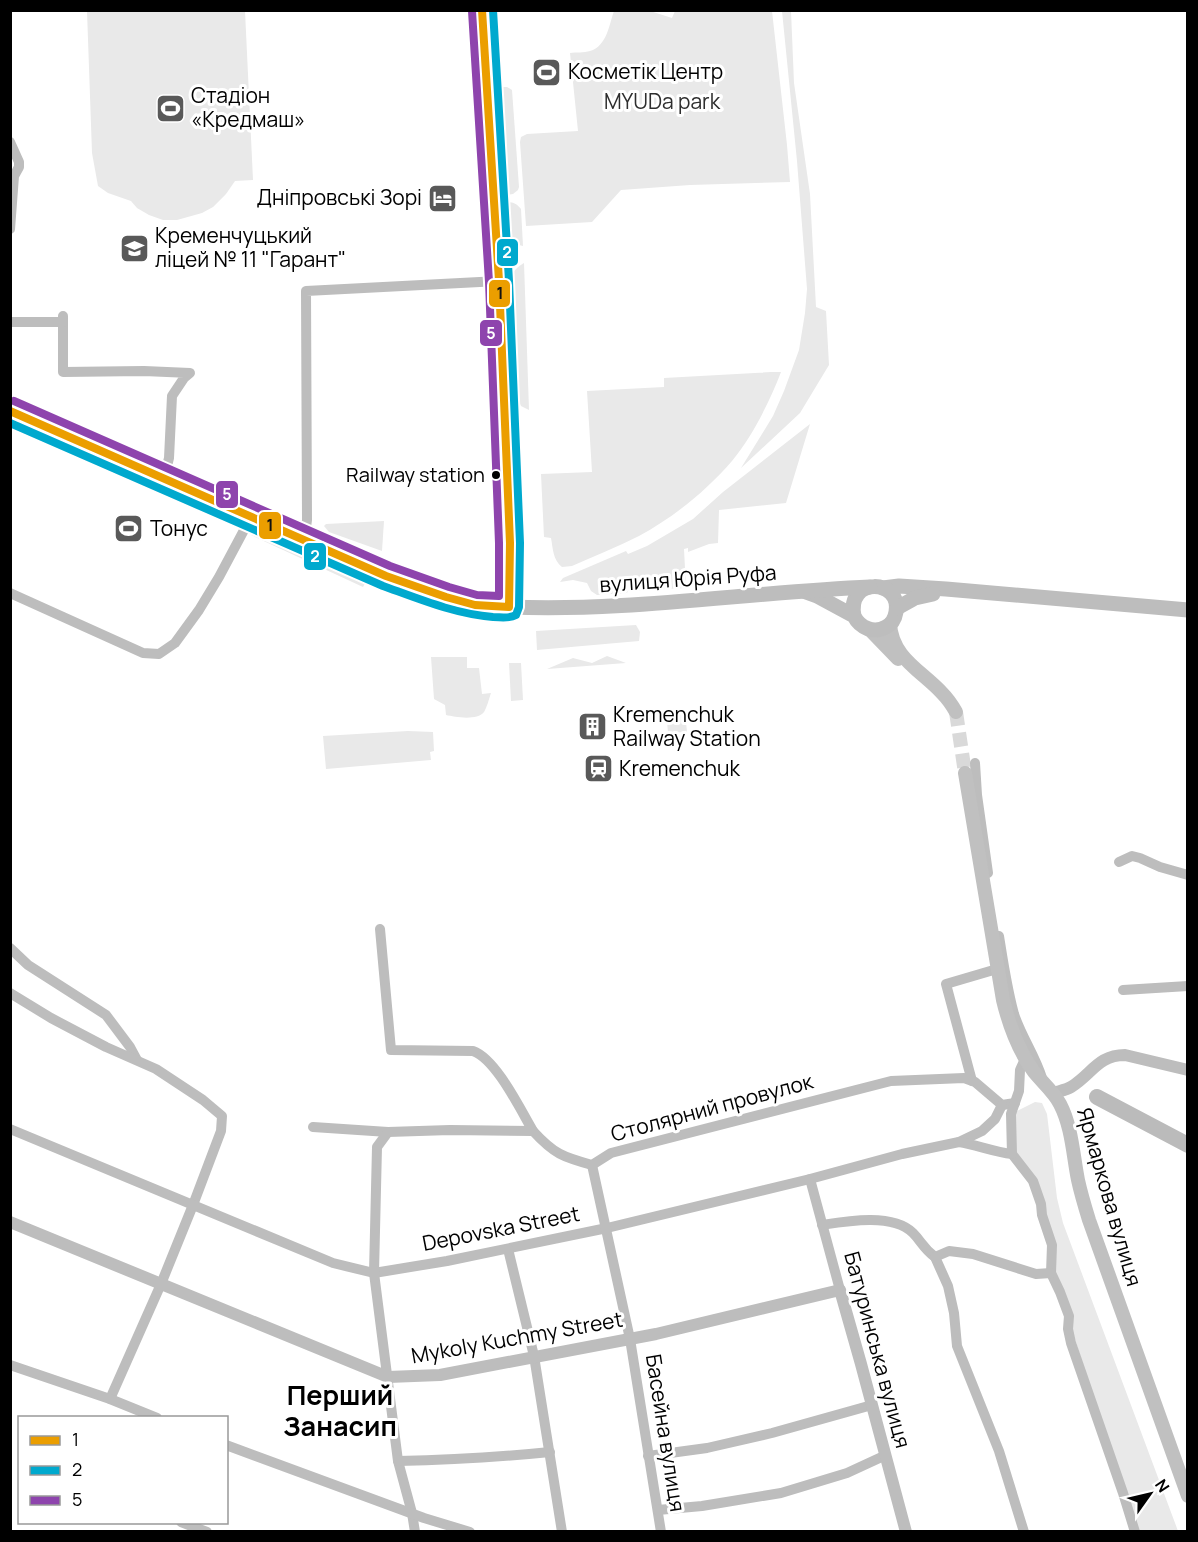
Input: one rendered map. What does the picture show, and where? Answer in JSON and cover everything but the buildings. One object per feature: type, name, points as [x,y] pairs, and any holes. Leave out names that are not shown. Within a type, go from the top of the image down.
[{"type":"highway","points":[[10,411],[386,576],[475,605],[508,607],[510,543],[499,281],[482,10]]},
{"type":"main road","name":"вулиця Юрія Руфа","points":[[508,607],[654,604],[803,591],[898,586],[1188,610]]},
{"type":"main road","points":[[854,616],[854,601],[863,590],[876,587],[893,596],[897,608],[894,619],[880,630],[869,629]]},
{"type":"main road","points":[[803,591],[854,616],[897,658],[913,668]]},
{"type":"main road","points":[[897,608],[915,598],[927,595],[966,591]]},
{"type":"main road","points":[[890,624],[890,632],[896,646],[906,661],[941,691],[956,712]]},
{"type":"main road","name":"Ярмаркова вулиця","points":[[970,768],[997,969],[1010,1025],[1025,1059],[1060,1102],[1070,1135],[1078,1181],[1089,1220],[1188,1496]]},
{"type":"street","points":[[10,142],[19,162],[14,176],[10,229]]},
{"type":"street","points":[[304,541],[307,520],[306,291],[499,281]]},
{"type":"street","points":[[10,322],[63,319],[63,372],[189,373],[172,396],[169,458],[164,478]]},
{"type":"street","points":[[10,593],[143,653],[159,654],[175,643],[199,610],[251,517]]},
{"type":"street","points":[[970,768],[977,795],[1014,1014],[1048,1088],[1070,1088]]},
{"type":"street","points":[[1119,862],[1132,856],[1188,875]]},
{"type":"street","name":"Столярний провулок","points":[[380,929],[391,1050],[480,1053],[490,1062],[533,1131],[545,1144],[565,1157],[592,1165],[611,1153],[891,1081],[964,1078],[972,1081]]},
{"type":"street","points":[[10,948],[28,965],[106,1015],[137,1060]]},
{"type":"street","points":[[997,969],[946,984],[972,1081],[1002,1105],[1015,1103]]},
{"type":"street","points":[[1123,990],[1188,986]]},
{"type":"street","points":[[12,997],[106,1047],[156,1069],[203,1100],[222,1116],[221,1131],[193,1205],[110,1399]]},
{"type":"street","points":[[1065,1116],[1070,1088],[1101,1062],[1114,1055],[1125,1055],[1188,1070]]},
{"type":"street","points":[[1025,1059],[1020,1070],[1019,1091],[1011,1114],[1012,1154],[1033,1181],[1041,1204],[1042,1215],[1052,1245],[1052,1273],[1069,1316],[1068,1329],[1071,1343],[1135,1532]]},
{"type":"street","name":"Depovska Street","points":[[10,1129],[333,1263],[374,1273],[447,1261],[607,1228],[959,1142],[986,1128],[995,1119],[1002,1105]]},
{"type":"street","points":[[314,1127],[388,1132],[533,1131]]},
{"type":"street","points":[[388,1132],[377,1147],[374,1273],[399,1461],[415,1532]]},
{"type":"street","points":[[959,1142],[1012,1154]]},
{"type":"street","name":"Басейна вулиця","points":[[592,1165],[630,1339],[662,1532]]},
{"type":"street","name":"Батуринська вулиця","points":[[810,1179],[906,1532]]},
{"type":"street","points":[[822,1225],[850,1220],[879,1220],[905,1227],[914,1233],[925,1250],[935,1257],[948,1286],[954,1313],[957,1346],[999,1451],[1024,1532]]},
{"type":"street","name":"Mykoly Kuchmy Street","points":[[10,1222],[388,1377],[440,1375],[630,1339],[840,1290]]},
{"type":"street","points":[[507,1249],[534,1356],[562,1532]]},
{"type":"street","points":[[935,1257],[949,1251],[973,1254],[1036,1274],[1052,1273]]},
{"type":"street","points":[[10,1365],[152,1416]]},
{"type":"street","points":[[648,1456],[707,1448],[772,1433],[872,1405]]},
{"type":"street","points":[[228,1446],[424,1518],[470,1532]]},
{"type":"street","points":[[399,1461],[451,1460],[550,1452]]},
{"type":"street","points":[[658,1510],[702,1506],[780,1493],[847,1473],[886,1455]]},
{"type":"street","points":[[187,1524],[207,1532]]},
{"type":"green space","name":"Стадіон «Кредмаш»","points":[[87,11],[245,11],[253,180],[235,181],[213,207],[202,213],[177,220],[163,220],[149,215],[137,208],[131,201],[108,193],[98,186],[92,153]]},
{"type":"green space","name":"MYUDa park","points":[[614,11],[650,11],[672,18],[675,11],[772,11],[790,182],[621,190],[592,222],[526,226],[521,137],[527,134],[578,131],[570,53],[590,51],[600,45]]},
{"type":"green space","points":[[782,11],[791,11],[794,83],[810,194],[816,307],[826,311],[829,365],[800,413],[741,468],[773,416],[784,391],[799,350],[805,313],[807,289]]},
{"type":"green space","points":[[500,87],[512,90],[519,187],[513,194],[505,195],[497,90]]},
{"type":"green space","points":[[505,202],[514,203],[521,209],[523,246],[511,243],[507,238]]},
{"type":"green space","points":[[524,263],[529,410],[521,406],[517,397],[509,287],[513,273]]},
{"type":"green space","points":[[781,372],[753,430],[732,461],[700,493],[677,512],[639,536],[572,566],[562,567],[559,564],[554,554],[551,538],[544,537],[541,474],[592,472],[587,391],[664,387],[664,378]]},
{"type":"green space","points":[[810,424],[786,503],[719,510],[718,543],[688,552],[688,548],[684,549],[686,588],[597,595],[591,591],[587,583],[573,580],[560,582],[563,578],[626,551],[628,554],[647,546],[693,519],[723,492]]},
{"type":"green space","points":[[384,521],[382,551],[329,532],[324,526],[326,524]]},
{"type":"green space","points":[[256,529],[264,530],[368,578],[363,587],[251,535]]},
{"type":"green space","points":[[636,625],[640,632],[639,641],[537,650],[536,631]]},
{"type":"green space","points":[[607,656],[626,663],[547,669],[573,658],[592,663]]},
{"type":"green space","points":[[431,657],[467,657],[467,668],[479,668],[482,694],[491,693],[481,715],[460,717],[446,715],[445,705],[434,699]]},
{"type":"green space","points":[[509,663],[521,663],[523,700],[511,701]]},
{"type":"green space","points":[[682,708],[685,712],[687,732],[668,733],[666,709]]},
{"type":"green space","points":[[408,731],[433,732],[434,751],[430,752],[431,760],[326,769],[323,736]]},
{"type":"green space","points":[[1035,1102],[1042,1103],[1047,1114],[1057,1198],[1063,1223],[1178,1531],[1136,1531],[1054,1273],[1044,1216],[1014,1152],[1013,1113]]},
{"type":"waterway","points":[[1097,1097],[1188,1145]]},
{"type":"tunnel","points":[[956,712],[965,773]]},
{"type":"transit line","name":"1","points":[[10,411],[386,576],[475,605],[509,607],[510,543],[499,281],[482,10]]},
{"type":"transit line","name":"2","points":[[10,423],[383,586],[465,613],[502,617],[516,615],[519,607],[520,543],[509,281],[493,10]]},
{"type":"transit line","name":"5","points":[[14,401],[390,566],[477,595],[499,596],[489,282],[472,11]]},
{"type":"place","name":"Косметік Центр","points":[[547,72]]},
{"type":"place","name":"Стадіон «Кредмаш»","points":[[170,108]]},
{"type":"place","name":"Дніпровські Зорі","points":[[443,198]]},
{"type":"place","name":"Кременчуцький ліцей № 11 \"Гарант\"","points":[[134,248]]},
{"type":"place","name":"Railway station","points":[[496,475]]},
{"type":"place","name":"Тонус","points":[[129,529]]},
{"type":"place","name":"Kremenchuk Railway Station","points":[[592,727]]},
{"type":"place","name":"Kremenchuk","points":[[598,769]]},
{"type":"district","name":"Перший Занасип","points":[[340,1412]]}]
